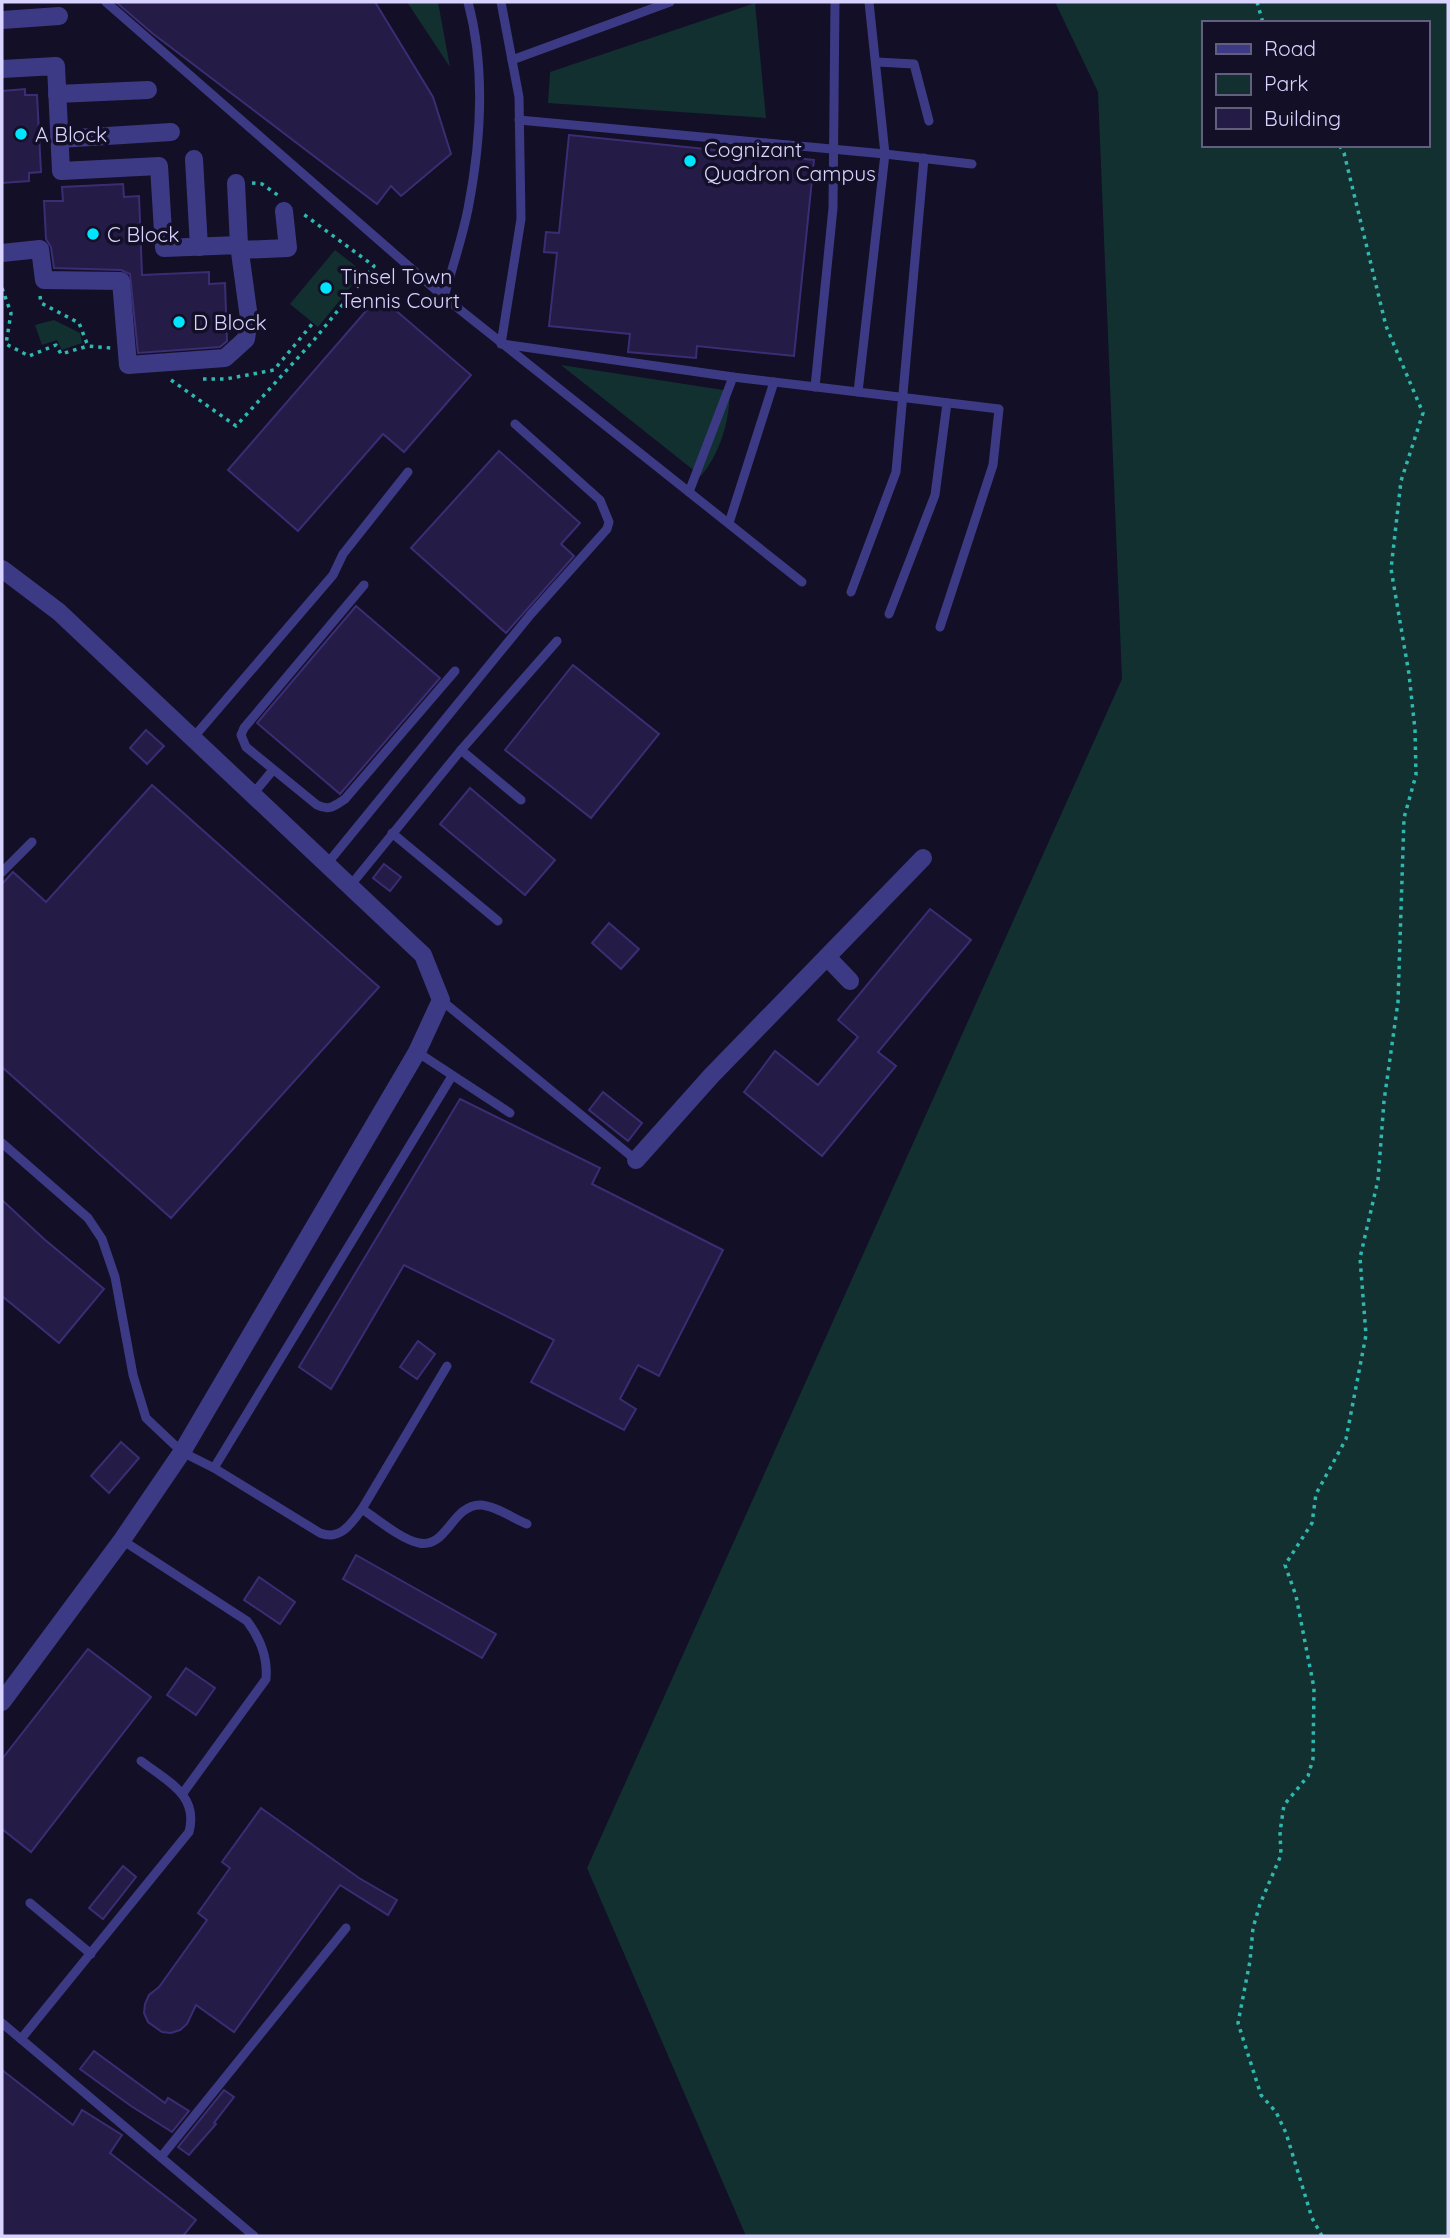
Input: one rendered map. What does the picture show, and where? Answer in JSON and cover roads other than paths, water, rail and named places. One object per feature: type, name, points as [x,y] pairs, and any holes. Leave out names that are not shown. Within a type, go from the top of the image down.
[{"type":"street","points":[[2,20],[60,16]]},
{"type":"street","points":[[2,69],[56,66],[61,172],[159,166],[164,248],[288,248],[288,206]]},
{"type":"street","points":[[57,94],[148,90]]},
{"type":"street","points":[[59,139],[171,132]]},
{"type":"street","points":[[194,159],[199,247]]},
{"type":"street","points":[[2,253],[40,249],[44,280],[121,281],[128,365],[225,358],[246,339],[249,318],[240,248],[236,183]]},
{"type":"street","points":[[2,569],[59,612],[423,955],[441,1000],[417,1052],[182,1452],[122,1540],[2,1702]]},
{"type":"street","points":[[635,1160],[712,1075],[923,858]]},
{"type":"street","points":[[827,957],[850,981]]},
{"type":"lane","points":[[106,2],[444,297],[802,582]]},
{"type":"lane","points":[[444,297],[468,209],[481,103],[479,68],[468,2]]},
{"type":"lane","points":[[501,2],[519,97],[521,219],[501,344]]},
{"type":"lane","points":[[512,60],[670,2]]},
{"type":"lane","points":[[815,387],[833,208],[835,2]]},
{"type":"lane","points":[[858,392],[885,154],[869,2]]},
{"type":"lane","points":[[877,62],[914,64],[929,121]]},
{"type":"lane","points":[[519,120],[972,164]]},
{"type":"lane","points":[[851,593],[896,472],[924,158]]},
{"type":"lane","points":[[501,344],[733,377],[999,409],[993,466],[940,627]]},
{"type":"lane","points":[[690,492],[733,377]]},
{"type":"lane","points":[[729,523],[774,382]]},
{"type":"lane","points":[[889,614],[935,495],[947,403]]},
{"type":"lane","points":[[327,864],[531,614],[607,529],[609,522],[600,500],[515,425]]},
{"type":"lane","points":[[193,738],[333,575],[344,554],[408,472]]},
{"type":"lane","points":[[364,585],[244,728],[242,741],[317,805],[333,808],[345,799],[455,671]]},
{"type":"lane","points":[[350,886],[461,750],[557,641]]},
{"type":"lane","points":[[461,750],[521,800]]},
{"type":"lane","points":[[253,794],[273,769]]},
{"type":"lane","points":[[392,833],[498,921]]},
{"type":"lane","points":[[2,872],[32,842]]},
{"type":"lane","points":[[441,1000],[635,1160]]},
{"type":"lane","points":[[417,1052],[510,1113]]},
{"type":"lane","points":[[214,1468],[452,1076]]},
{"type":"lane","points":[[2,1143],[88,1218],[102,1239],[115,1277],[133,1375],[146,1418],[182,1452],[328,1536],[334,1536],[347,1528],[362,1509],[447,1366]]},
{"type":"lane","points":[[362,1509],[420,1544],[439,1538],[456,1518],[474,1506],[484,1505],[527,1524]]},
{"type":"lane","points":[[122,1540],[247,1621],[255,1632],[265,1657],[266,1679],[183,1793]]},
{"type":"lane","points":[[21,2039],[189,1832],[191,1808],[183,1793],[141,1761]]},
{"type":"lane","points":[[30,1903],[91,1954]]},
{"type":"lane","points":[[160,2157],[346,1928]]},
{"type":"lane","points":[[2,2023],[254,2236]]},
{"type":"place","name":"A Block","points":[[21,134]]},
{"type":"place","name":"Cognizant Quadron Campus","points":[[690,161]]},
{"type":"place","name":"C Block","points":[[93,234]]},
{"type":"place","name":"Tinsel Town Tennis Court","points":[[326,288]]},
{"type":"place","name":"D Block","points":[[179,322]]}]
